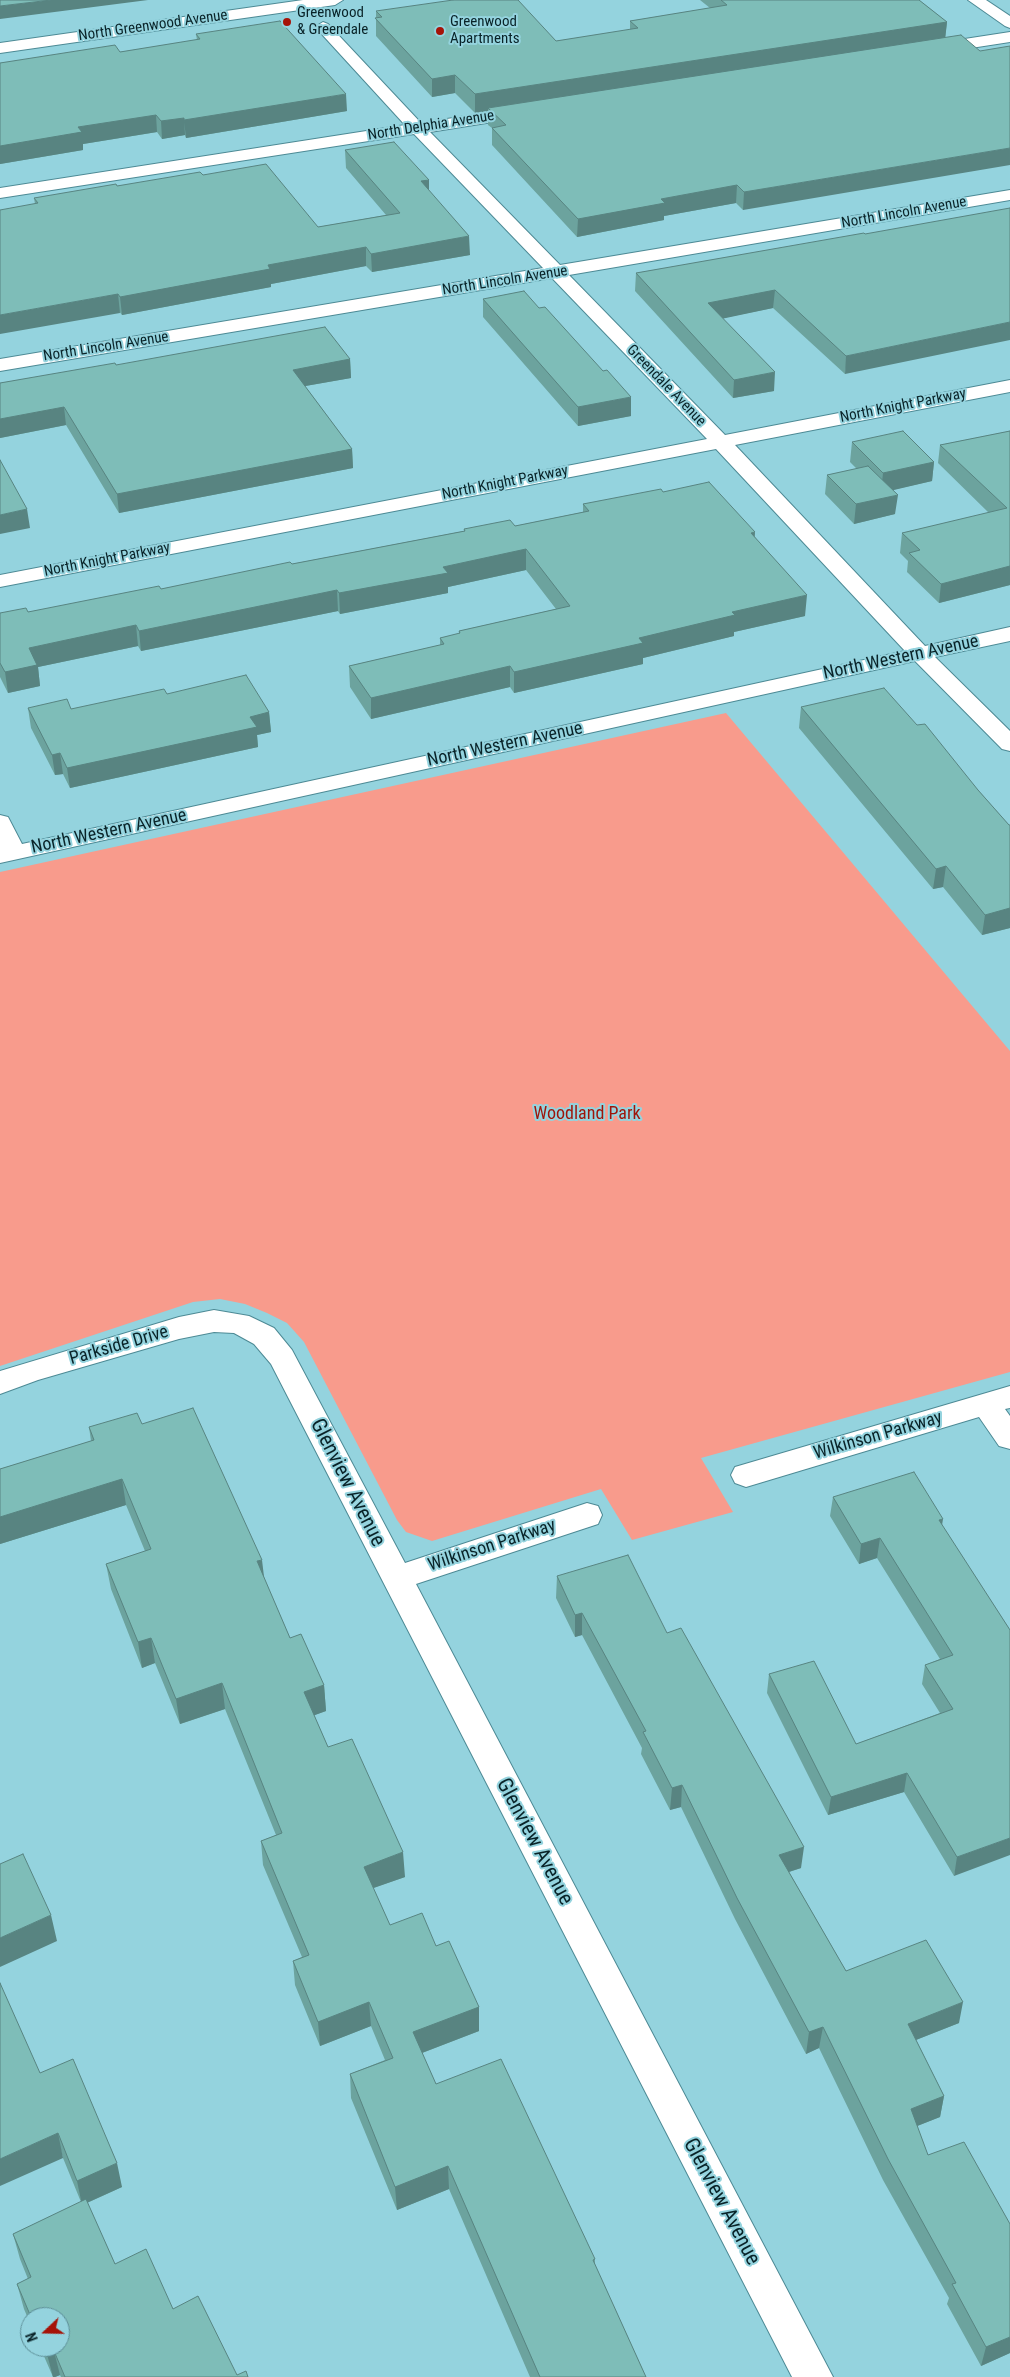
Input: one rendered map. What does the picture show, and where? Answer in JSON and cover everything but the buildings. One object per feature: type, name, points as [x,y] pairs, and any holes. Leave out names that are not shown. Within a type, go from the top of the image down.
[{"type":"street","name":"North Greenwood Avenue","points":[[0,48],[292,3],[335,0]]},
{"type":"street","points":[[976,0],[1010,23]]},
{"type":"street","name":"Greendale Avenue","points":[[323,27],[556,273],[720,441],[920,654],[1010,744]]},
{"type":"street","points":[[916,52],[1010,37]]},
{"type":"street","name":"North Delphia Avenue","points":[[0,193],[544,109]]},
{"type":"street","name":"North Lincoln Avenue","points":[[0,365],[556,273],[1010,195]]},
{"type":"street","name":"North Knight Parkway","points":[[0,581],[1010,386]]},
{"type":"street","name":"North Western Avenue","points":[[7,855],[1010,634]]},
{"type":"street","points":[[0,822],[7,855]]},
{"type":"street","name":"Parkside Drive","points":[[0,1383],[29,1372],[179,1328],[214,1321],[239,1323]]},
{"type":"street","name":"Glenview Avenue","points":[[239,1323],[264,1336],[282,1358],[813,2377]]},
{"type":"street","points":[[997,1400],[1010,1438]]},
{"type":"street","name":"Wilkinson Parkway","points":[[746,1475],[997,1400]]},
{"type":"street","name":"Wilkinson Parkway","points":[[397,1578],[587,1515]]},
{"type":"green space","name":"Woodland Park","points":[[726,713],[1010,1051],[1010,1372],[701,1458],[733,1512],[632,1540],[601,1489],[432,1541],[406,1532],[397,1520],[304,1342],[287,1323],[245,1304],[220,1299],[193,1302],[0,1366],[0,872]]},
{"type":"place","name":"Greenwood & Greendale","points":[[287,22]]},
{"type":"place","name":"Greenwood Apartments","points":[[440,31]]}]
